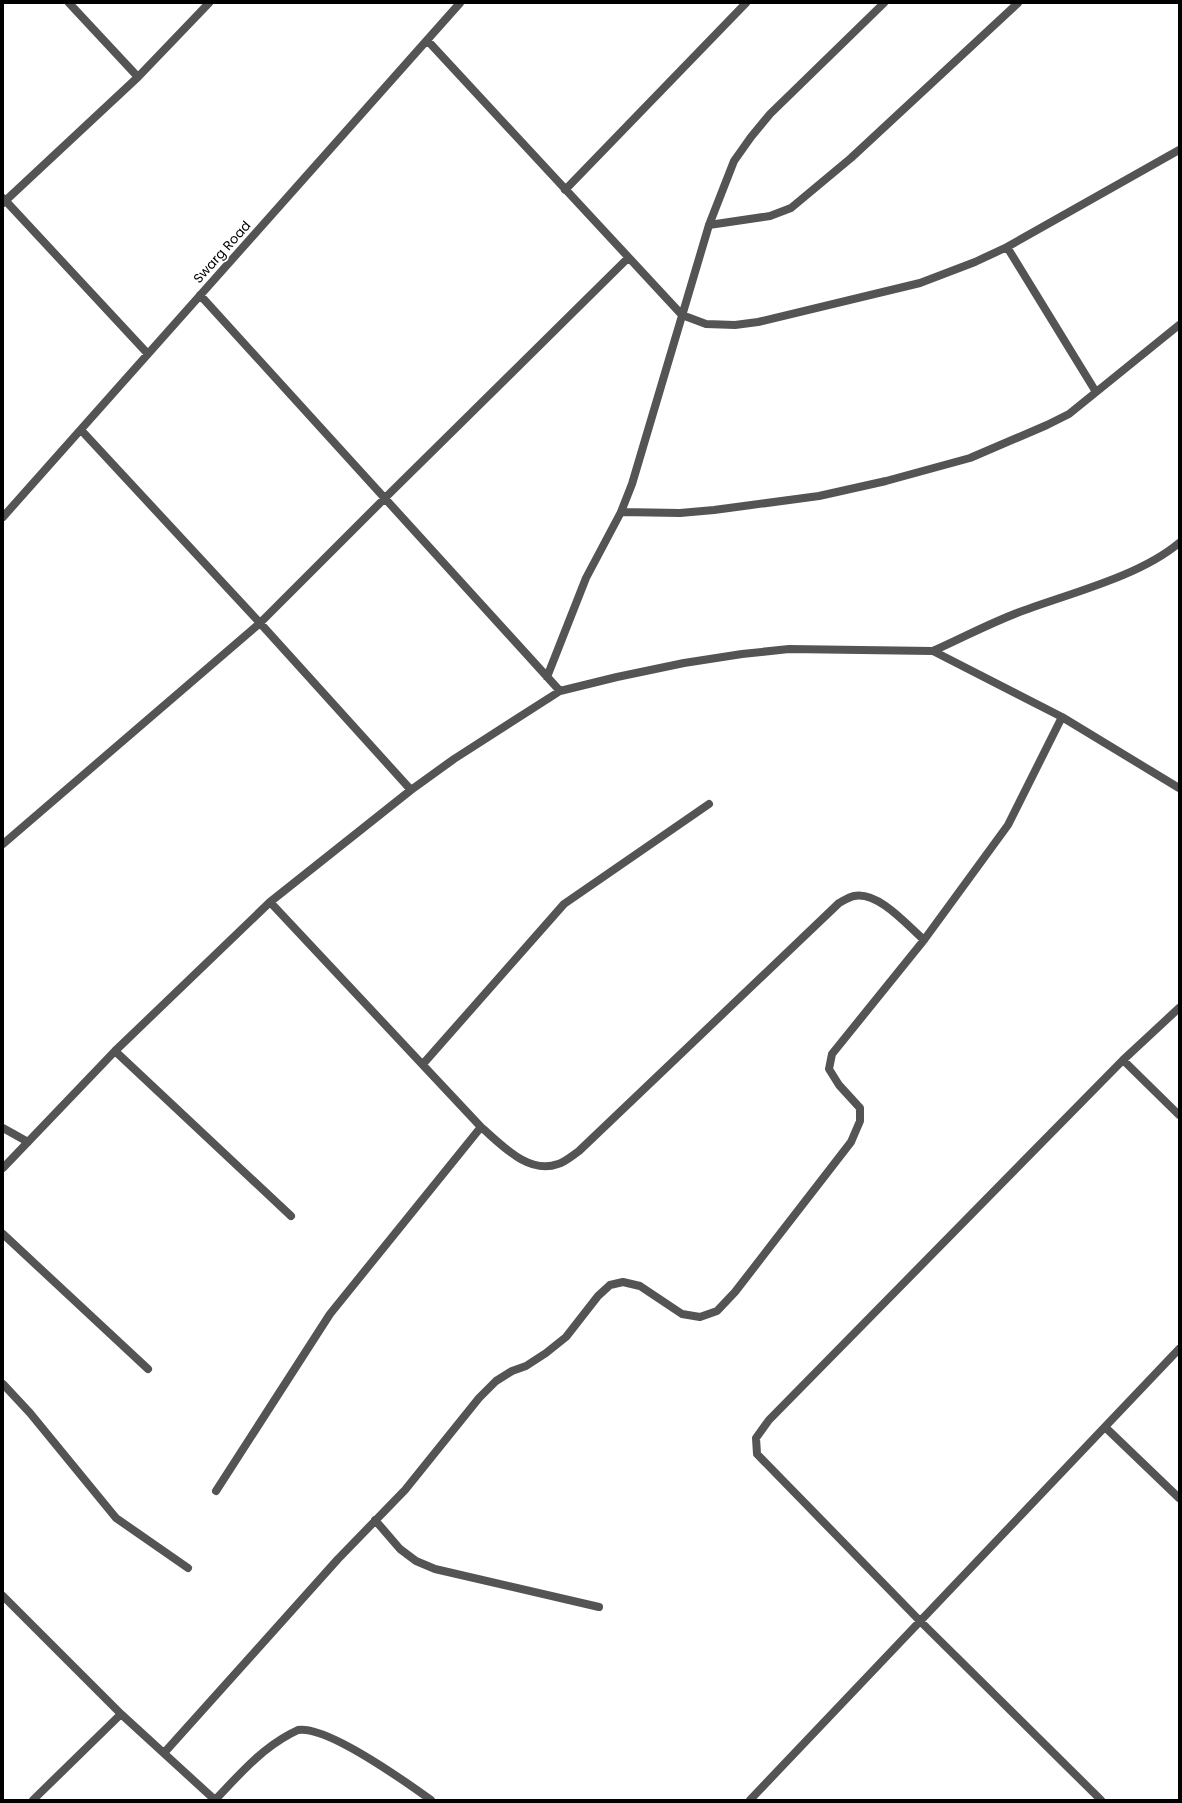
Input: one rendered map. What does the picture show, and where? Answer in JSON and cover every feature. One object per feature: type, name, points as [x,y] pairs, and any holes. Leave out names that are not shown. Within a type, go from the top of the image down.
[{"type":"street","points":[[69,3],[138,77]]},
{"type":"street","points":[[148,354],[4,201],[138,77],[209,3]]},
{"type":"street","name":"Swarg Road","points":[[3,517],[460,3]]},
{"type":"street","points":[[566,190],[746,3]]},
{"type":"street","points":[[547,677],[586,578],[621,512],[632,484],[709,225],[734,161],[770,114],[884,3]]},
{"type":"street","points":[[709,225],[770,216],[791,208],[851,158],[1018,3]]},
{"type":"street","points":[[427,40],[682,315],[706,324],[735,325],[791,316],[920,282],[969,264],[1007,247],[1179,150]]},
{"type":"street","points":[[1007,247],[1096,392]]},
{"type":"street","points":[[3,844],[260,623],[628,258]]},
{"type":"street","points":[[200,295],[560,691]]},
{"type":"street","points":[[621,512],[680,513],[746,507],[819,496],[886,481],[970,458],[1069,414],[1179,325]]},
{"type":"street","points":[[81,430],[260,623],[411,790]]},
{"type":"street","points":[[3,1168],[115,1051],[270,902],[411,790],[454,759],[560,691],[684,663],[742,654],[789,649],[933,651],[1000,620],[1144,566],[1179,543]]},
{"type":"street","points":[[933,651],[1062,717],[1179,788]]},
{"type":"street","points":[[164,1753],[375,1520],[405,1490],[479,1398],[496,1381],[512,1371],[526,1366],[546,1353],[566,1337],[598,1296],[610,1285],[623,1282],[640,1286],[682,1314],[700,1317],[716,1311],[735,1292],[851,1142],[860,1121],[860,1108],[839,1085],[829,1069],[832,1054],[924,940],[1008,825],[1062,717]]},
{"type":"street","points":[[423,1064],[564,904],[709,804]]},
{"type":"street","points":[[270,902],[481,1127],[510,1152],[524,1161],[543,1167],[559,1164],[579,1151],[839,903],[854,896],[872,898],[886,906],[924,940]]},
{"type":"street","points":[[1100,1800],[920,1621],[757,1454],[756,1438],[769,1420],[1123,1060],[1179,1008]]},
{"type":"street","points":[[115,1051],[291,1216]]},
{"type":"street","points":[[1123,1060],[1179,1115]]},
{"type":"street","points":[[216,1491],[330,1314],[481,1127]]},
{"type":"street","points":[[3,1128],[28,1142]]},
{"type":"street","points":[[3,1234],[148,1369]]},
{"type":"street","points":[[750,1800],[1179,1349]]},
{"type":"street","points":[[3,1384],[30,1413],[116,1518],[188,1568]]},
{"type":"street","points":[[1105,1427],[1179,1498]]},
{"type":"street","points":[[375,1520],[400,1549],[416,1561],[435,1569],[599,1607]]},
{"type":"street","points":[[3,1596],[121,1714],[215,1800],[262,1752],[282,1738],[298,1730],[319,1732],[354,1750],[398,1776],[431,1800]]},
{"type":"street","points":[[33,1800],[121,1714]]}]
